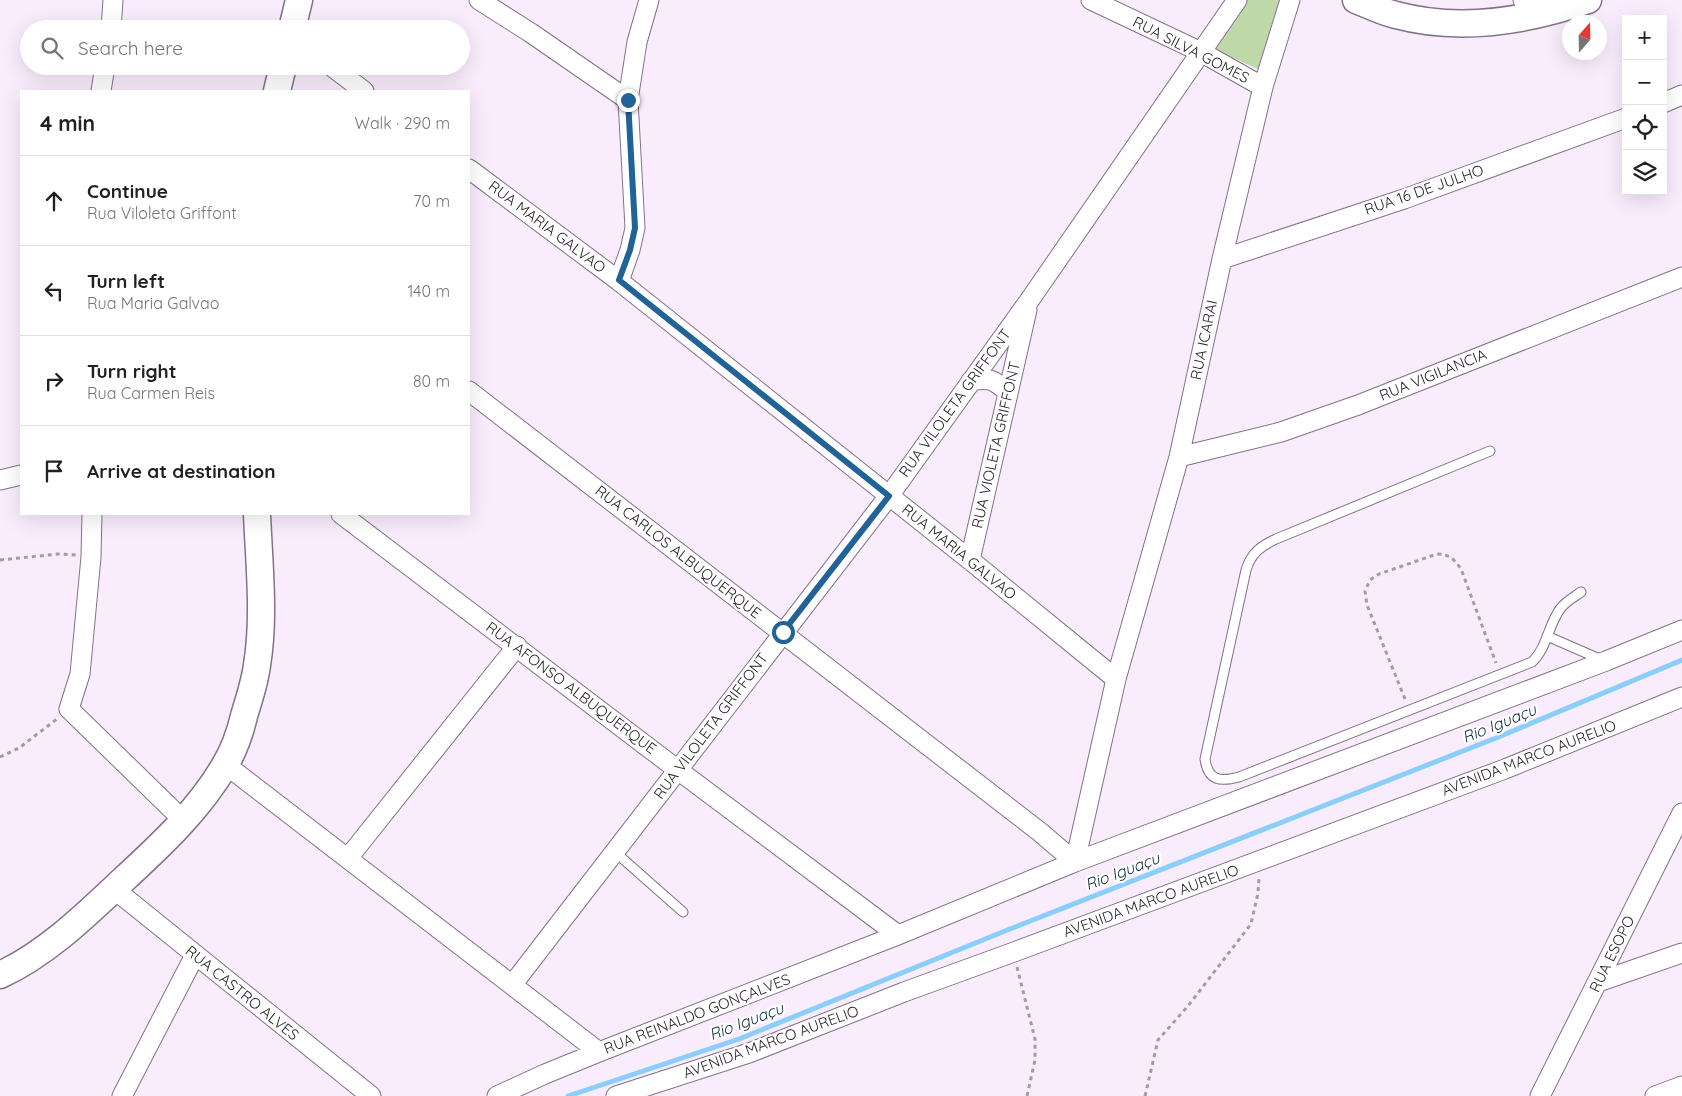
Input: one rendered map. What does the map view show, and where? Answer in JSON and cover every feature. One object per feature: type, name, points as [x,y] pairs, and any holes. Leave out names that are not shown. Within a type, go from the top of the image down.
[{"type":"street","points":[[112,20],[114,0]]},
{"type":"street","points":[[294,20],[299,0]]},
{"type":"street","points":[[479,0],[531,33],[628,100]]},
{"type":"street","points":[[619,280],[630,250],[635,228],[628,100],[637,42],[649,0]]},
{"type":"street","name":"RUA SILVA GOMES","points":[[1091,0],[1201,52],[1263,87]]},
{"type":"street","name":"RUA VILOLETA GRIFFONT","points":[[512,985],[889,496],[1029,301],[1236,0]]},
{"type":"street","name":"RUA ICARAI","points":[[1075,862],[1116,679],[1179,457],[1222,259],[1263,87],[1290,0]]},
{"type":"street","points":[[1356,0],[1395,15],[1437,22],[1479,24],[1555,11],[1588,0]]},
{"type":"street","points":[[1523,0],[1555,11]]},
{"type":"street","points":[[101,90],[104,75]]},
{"type":"street","points":[[276,90],[280,75]]},
{"type":"street","points":[[343,75],[363,90]]},
{"type":"street","points":[[1667,101],[1682,95]]},
{"type":"street","name":"RUA 16 DE JULHO","points":[[1222,259],[1404,199],[1622,119]]},
{"type":"street","name":"RUA MARIA GALVAO","points":[[470,170],[619,280],[1116,679]]},
{"type":"street","name":"RUA VIGILANCIA","points":[[1179,457],[1281,432],[1358,405],[1682,277]]},
{"type":"street","name":"RUA VIOLETA GRIFFONT","points":[[970,560],[1029,301]]},
{"type":"street","points":[[971,381],[983,378],[989,379],[1008,392]]},
{"type":"street","name":"RUA CARLOS ALBUQUERQUE","points":[[470,392],[783,632],[1040,832],[1075,862]]},
{"type":"street","points":[[0,480],[20,475]]},
{"type":"street","points":[[92,515],[91,557],[80,674],[69,709],[184,821]]},
{"type":"street","points":[[0,975],[20,966],[50,945],[114,889],[184,821],[206,794],[226,764],[240,733],[257,665],[261,627],[257,515]]},
{"type":"street","name":"RUA AFONSO ALBUQUERQUE","points":[[342,515],[898,935]]},
{"type":"street","points":[[1606,661],[1682,630]]},
{"type":"street","points":[[348,858],[517,646]]},
{"type":"street","name":"RUA REINALDO GONÇALVES","points":[[497,1096],[599,1052],[898,935],[1075,862],[1606,661]]},
{"type":"street","name":"AVENIDA MARCO AURELIO","points":[[616,1096],[749,1053],[904,992],[1505,769],[1682,697]]},
{"type":"street","points":[[226,764],[599,1052]]},
{"type":"street","name":"RUA ESOPO","points":[[1540,1096],[1682,813]]},
{"type":"street","name":"RUA CASTRO ALVES","points":[[114,889],[371,1096]]},
{"type":"street","points":[[1598,982],[1682,953]]},
{"type":"street","points":[[122,1096],[195,955]]},
{"type":"street","points":[[1655,1096],[1682,1086]]},
{"type":"lane","points":[[1490,451],[1276,539],[1254,552],[1248,560],[1205,759],[1206,769],[1211,776],[1218,780],[1239,778],[1409,710],[1501,676],[1532,662],[1539,656],[1554,619],[1561,608],[1582,592]]},
{"type":"lane","points":[[1547,636],[1606,661]]},
{"type":"lane","points":[[616,852],[683,912]]},
{"type":"path","points":[[0,560],[33,555],[58,554],[91,557]]},
{"type":"path","points":[[1409,710],[1367,605],[1365,591],[1370,580],[1379,574],[1437,554],[1447,554],[1461,568],[1501,676]]},
{"type":"path","points":[[0,757],[19,748],[38,735],[69,709]]},
{"type":"path","points":[[1146,1096],[1158,1040],[1188,1006],[1251,924],[1258,893],[1260,860]]},
{"type":"path","points":[[1014,952],[1035,1039],[1035,1060],[1027,1096]]},
{"type":"green space","points":[[1246,0],[1279,0],[1258,69],[1213,49]]},
{"type":"waterway","name":"Rio Iguaçu","points":[[568,1096],[739,1039],[1005,931],[1496,738],[1682,660]]},
{"type":"route","points":[[628,100],[635,228],[630,250],[619,280],[889,496],[783,632]]}]
